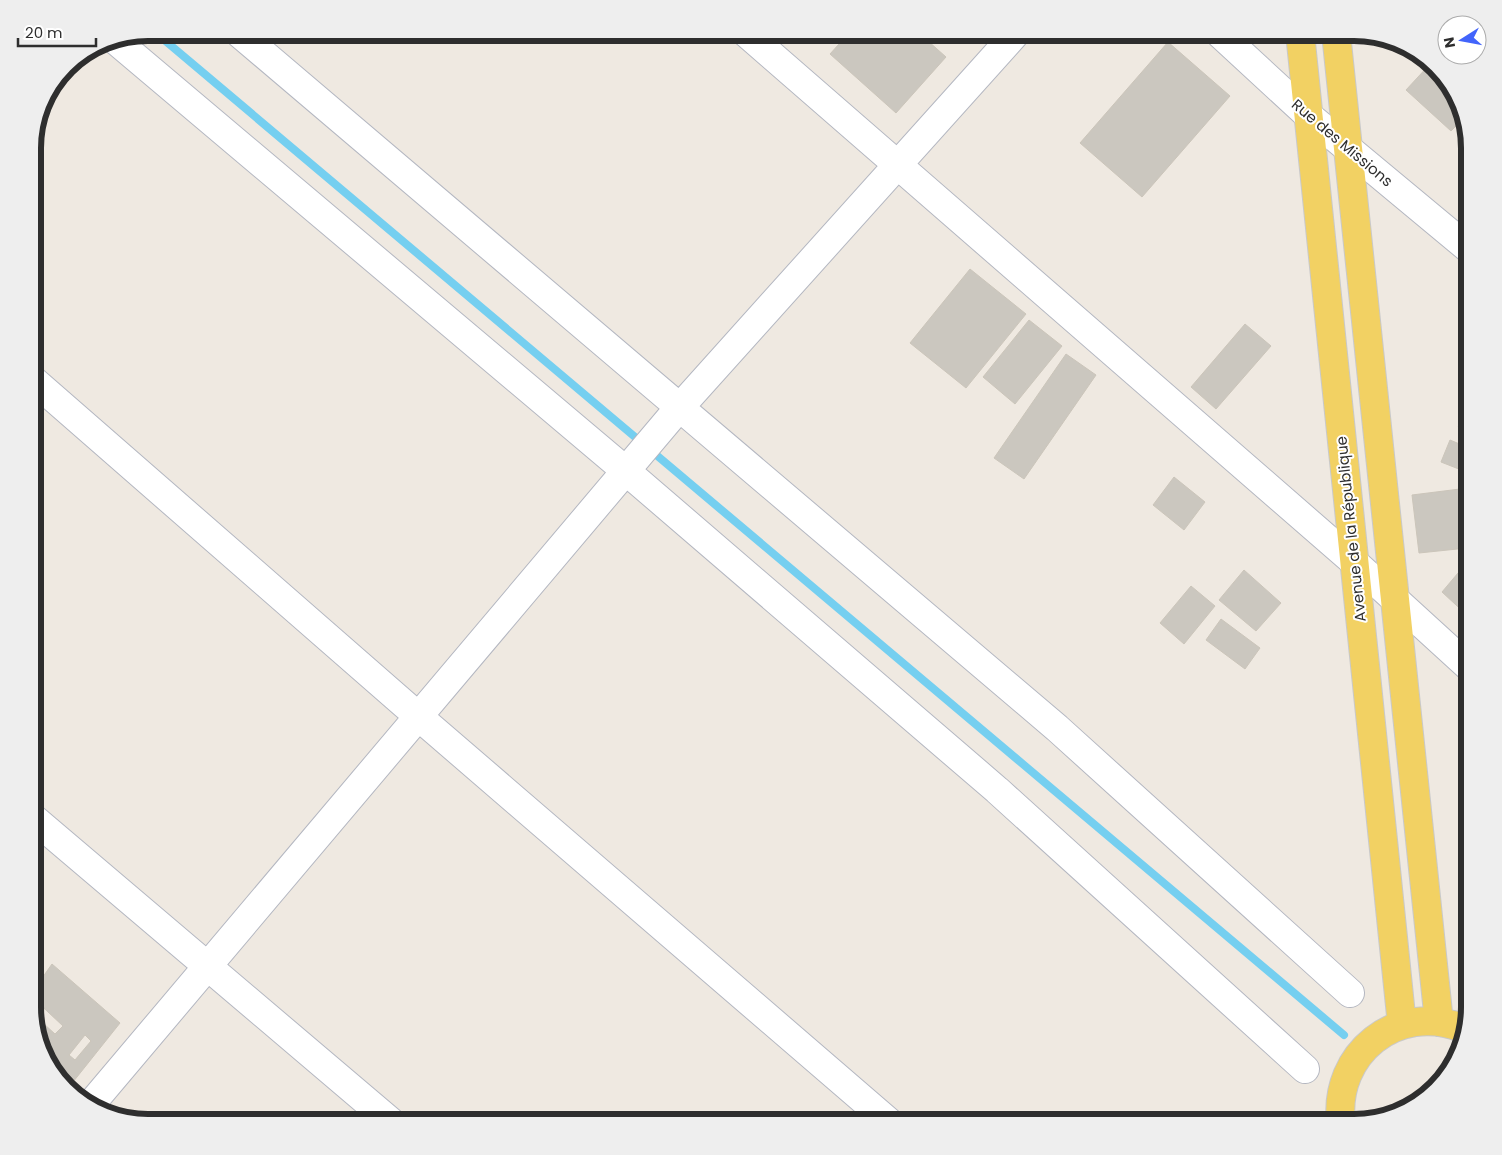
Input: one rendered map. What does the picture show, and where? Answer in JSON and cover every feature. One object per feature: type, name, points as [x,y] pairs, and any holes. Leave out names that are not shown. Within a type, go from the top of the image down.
[{"type":"main road","name":"Avenue de la République","points":[[1301,41],[1402,1025]]},
{"type":"main road","points":[[1337,41],[1395,599],[1450,1025],[1420,1021],[1402,1025],[1376,1038],[1356,1059],[1343,1085],[1341,1114]]},
{"type":"street","points":[[249,41],[675,412],[1057,728],[1350,994]]},
{"type":"street","points":[[756,41],[1354,562],[1461,659]]},
{"type":"street","points":[[95,1099],[675,412],[1008,41]]},
{"type":"street","name":"Rue des Missions","points":[[1230,41],[1348,150],[1461,243]]},
{"type":"street","points":[[121,45],[630,466],[997,790],[1305,1069]]},
{"type":"street","points":[[41,387],[880,1114]]},
{"type":"street","points":[[41,825],[206,967],[381,1114]]},
{"type":"building","points":[[842,41],[928,41],[946,57],[896,113],[830,54]]},
{"type":"building","points":[[1168,42],[1230,96],[1142,197],[1080,143]]},
{"type":"building","points":[[1425,69],[1439,83],[1450,101],[1458,124],[1451,131],[1406,90]]},
{"type":"building","points":[[970,269],[1026,314],[966,388],[910,343]]},
{"type":"building","points":[[1029,320],[1062,346],[1015,404],[983,377]]},
{"type":"building","points":[[1245,324],[1271,346],[1216,409],[1191,387]]},
{"type":"building","points":[[1066,354],[1096,375],[1024,479],[994,458]]},
{"type":"building","points":[[1450,440],[1461,445],[1461,470],[1441,462]]},
{"type":"building","points":[[1174,477],[1205,502],[1184,530],[1153,505]]},
{"type":"building","points":[[1460,489],[1461,549],[1419,553],[1412,495]]},
{"type":"building","points":[[1461,569],[1461,610],[1442,592]]},
{"type":"building","points":[[1244,570],[1281,603],[1256,631],[1219,600]]},
{"type":"building","points":[[1191,586],[1215,606],[1184,644],[1160,623]]},
{"type":"building","points":[[1221,619],[1260,648],[1245,669],[1206,640]]},
{"type":"building","points":[[52,964],[120,1023],[73,1082],[63,1072],[52,1054],[43,1023],[55,1034],[63,1026],[41,1005],[41,980]],"holes":[[[85,1035],[91,1041],[75,1060],[69,1055]]]},
{"type":"waterway","points":[[165,41],[1344,1035]]}]
